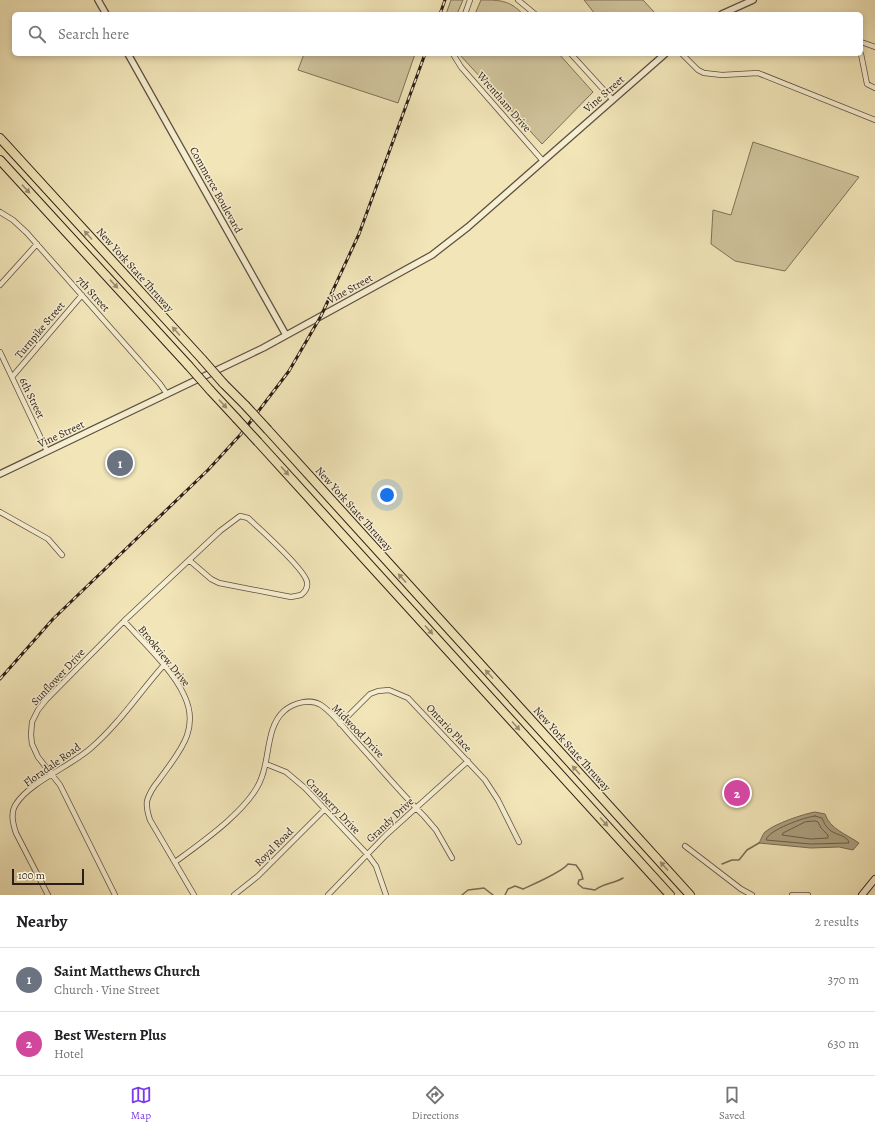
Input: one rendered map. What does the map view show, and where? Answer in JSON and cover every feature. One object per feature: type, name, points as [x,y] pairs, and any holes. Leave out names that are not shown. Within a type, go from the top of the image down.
[{"type":"highway","name":"New York State Thruway","points":[[0,138],[223,383],[268,430],[690,895]]},
{"type":"highway","points":[[0,160],[670,895]]},
{"type":"main road","points":[[862,895],[875,879]]},
{"type":"street","points":[[98,0],[105,12]]},
{"type":"street","points":[[466,12],[470,0]]},
{"type":"street","points":[[518,0],[533,12]]},
{"type":"street","points":[[726,12],[750,1]]},
{"type":"street","points":[[863,43],[875,47]]},
{"type":"street","name":"Commerce Boulevard","points":[[129,56],[286,335]]},
{"type":"street","name":"Wrentham Drive","points":[[454,56],[461,67],[543,161]]},
{"type":"street","points":[[573,56],[612,99]]},
{"type":"street","name":"Vine Street","points":[[0,474],[286,335],[432,255],[468,227],[663,56]]},
{"type":"street","points":[[684,56],[698,70],[704,73],[722,75],[758,73],[875,120]]},
{"type":"street","points":[[861,56],[867,84],[875,88]]},
{"type":"street","name":"7th Street","points":[[0,212],[13,220],[37,244],[160,384],[167,394]]},
{"type":"street","points":[[0,285],[37,244]]},
{"type":"street","name":"Turnpike Street","points":[[12,377],[82,295]]},
{"type":"street","name":"6th Street","points":[[0,352],[47,451]]},
{"type":"street","points":[[0,512],[48,539],[62,556]]},
{"type":"street","name":"Sunflower Drive","points":[[115,895],[60,785],[38,756],[32,744],[32,722],[38,710],[124,621],[189,560],[234,519],[240,516],[245,517],[301,571],[307,582],[306,589],[301,596],[291,597],[225,585],[211,579],[189,560]]},
{"type":"street","name":"Brookview Drive","points":[[124,621],[163,666],[184,694],[190,717],[185,743],[152,790],[147,801],[147,810],[150,820],[194,895]]},
{"type":"street","name":"Floradale Road","points":[[48,895],[16,833],[13,814],[16,803],[23,796],[89,750],[108,733],[163,666]]},
{"type":"street","name":"Ontario Place","points":[[340,724],[370,694],[378,691],[389,690],[408,698],[485,780],[498,800],[519,842]]},
{"type":"street","name":"Midwood Drive","points":[[175,862],[221,826],[248,800],[261,779],[266,764],[271,733],[277,720],[284,711],[294,705],[308,702],[319,704],[340,724],[436,830],[452,858]]},
{"type":"street","name":"Grandy Drive","points":[[328,895],[367,854],[468,761]]},
{"type":"street","name":"Cranberry Drive","points":[[266,764],[286,772],[305,788],[367,854],[376,866],[386,895]]},
{"type":"street","name":"Royal Road","points":[[234,895],[258,876],[325,810]]},
{"type":"street","points":[[685,846],[741,889],[752,895]]},
{"type":"street","points":[[792,895],[808,895]]},
{"type":"shaded area","points":[[451,0],[463,0],[458,12],[447,12]]},
{"type":"shaded area","points":[[481,0],[494,0],[509,3],[521,12],[476,12]]},
{"type":"shaded area","points":[[584,0],[643,0],[654,12],[593,12]]},
{"type":"shaded area","points":[[303,56],[414,56],[398,103],[298,70]]},
{"type":"shaded area","points":[[461,56],[561,56],[593,92],[542,144]]},
{"type":"shaded area","points":[[753,142],[859,177],[785,271],[735,261],[711,244],[713,210],[731,215]]},
{"type":"water","points":[[815,812],[825,814],[831,824],[839,831],[859,843],[853,850],[839,847],[811,848],[759,843],[764,833],[769,829],[789,820]]},
{"type":"waterway","points":[[722,864],[732,860],[739,860],[747,850],[759,843]]},
{"type":"waterway","points":[[505,895],[508,889],[515,886],[523,889],[554,874],[568,864],[576,865],[581,872],[583,879],[579,880],[578,884],[583,888],[595,890],[623,878]]},
{"type":"waterway","points":[[462,895],[468,890],[484,888],[493,895]]},
{"type":"railway","points":[[441,12],[445,0]]},
{"type":"railway","points":[[0,679],[53,619],[208,470],[241,434],[289,371],[321,316],[359,234],[424,56]]},
{"type":"place","name":"Saint Matthews Church","points":[[120,463]]},
{"type":"place","name":"Best Western Plus","points":[[737,793]]}]
